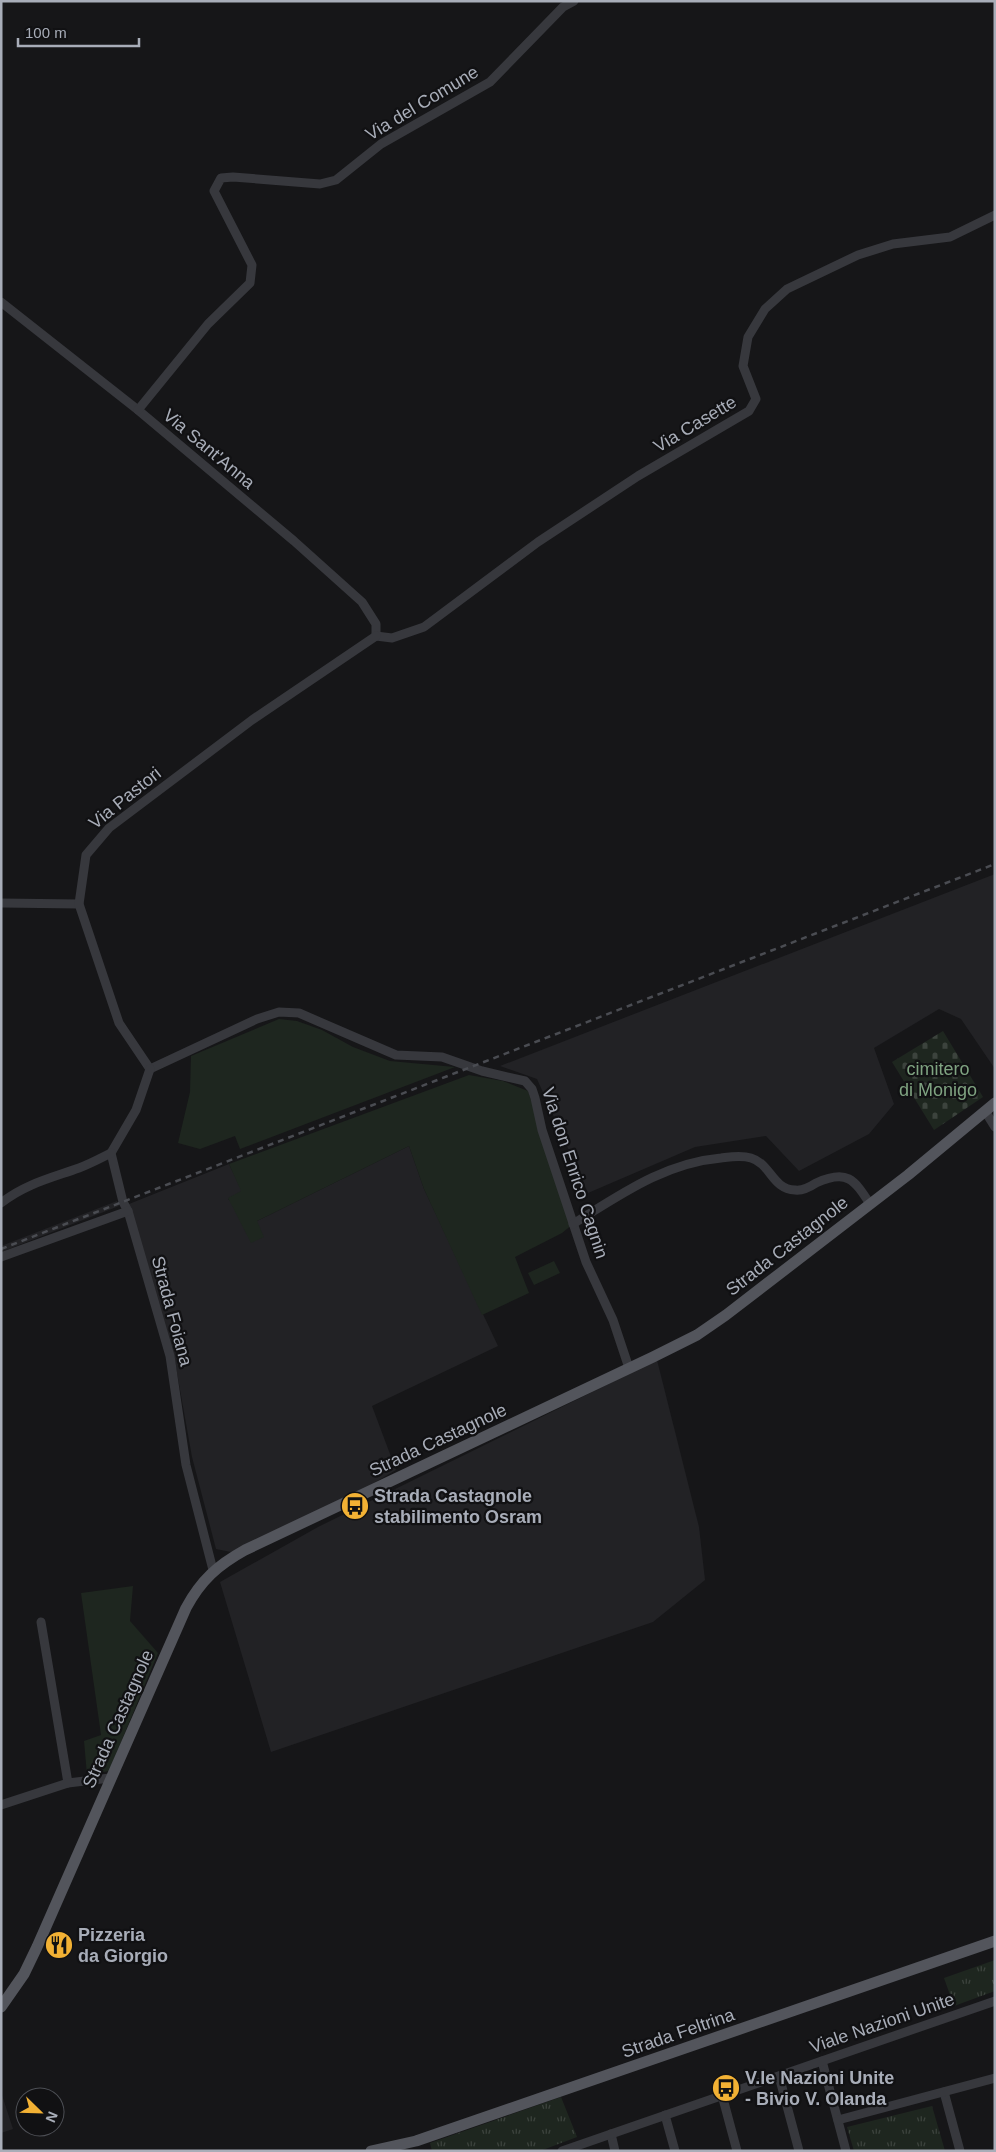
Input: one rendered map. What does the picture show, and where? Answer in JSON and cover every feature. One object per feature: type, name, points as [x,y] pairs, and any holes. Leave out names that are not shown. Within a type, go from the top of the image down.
[{"type":"main road","name":"Strada Castagnole","points":[[1,2007],[24,1974],[37,1948],[186,1608],[199,1586],[213,1570],[245,1550],[300,1523],[629,1368],[712,1326],[870,1204],[995,1103]]},
{"type":"main road","name":"Strada Feltrina","points":[[371,2151],[416,2141],[995,1941]]},
{"type":"street","name":"Via del Comune","points":[[138,410],[208,324],[250,283],[252,264],[214,191],[221,178],[233,177],[320,184],[336,180],[381,144],[490,82],[563,7],[574,1]]},
{"type":"street","name":"Via Casette","points":[[376,636],[392,638],[424,627],[538,542],[638,476],[749,411],[756,399],[743,366],[748,337],[765,309],[787,289],[858,254],[893,244],[950,237],[995,215]]},
{"type":"street","name":"Via Sant'Anna","points":[[1,302],[138,410],[294,541],[362,602],[376,624],[376,636]]},
{"type":"street","name":"Via Pastori","points":[[150,1069],[119,1023],[79,904],[86,855],[109,828],[252,720],[376,636]]},
{"type":"street","points":[[1,903],[79,904]]},
{"type":"street","name":"Via don Enrico Cagnin","points":[[150,1069],[256,1019],[279,1012],[299,1014],[396,1055],[442,1057],[482,1071],[517,1077],[525,1081],[532,1089],[542,1130],[586,1262],[613,1320],[629,1368]]},
{"type":"street","points":[[1,1203],[14,1192],[35,1182],[81,1168],[111,1153],[136,1110],[150,1069]]},
{"type":"street","points":[[985,1111],[995,1127]]},
{"type":"street","name":"Strada Foiana","points":[[111,1153],[123,1202],[128,1211],[170,1356],[186,1465],[213,1570]]},
{"type":"street","points":[[573,1224],[663,1171],[710,1159],[741,1156],[761,1163],[780,1186],[791,1190],[804,1189],[831,1177],[847,1177],[856,1182],[870,1204]]},
{"type":"street","points":[[1,1257],[128,1211]]},
{"type":"street","points":[[41,1622],[68,1783]]},
{"type":"street","points":[[1,1805],[68,1783],[110,1778]]},
{"type":"street","name":"Viale Nazioni Unite","points":[[562,2151],[995,2001]]},
{"type":"street","points":[[822,2061],[846,2151]]},
{"type":"street","points":[[779,2076],[799,2151]]},
{"type":"street","points":[[837,2119],[995,2078]]},
{"type":"street","points":[[944,2092],[960,2151]]},
{"type":"street","points":[[722,2096],[737,2151]]},
{"type":"street","points":[[665,2115],[675,2151]]},
{"type":"street","points":[[610,2134],[615,2151]]},
{"type":"shaded area","points":[[995,874],[995,1069],[961,1019],[939,1009],[874,1048],[894,1104],[869,1134],[799,1171],[766,1136],[695,1147],[588,1193],[537,1079],[500,1066]]},
{"type":"shaded area","points":[[409,1146],[424,1189],[498,1346],[372,1406],[396,1470],[362,1490],[231,1552],[216,1549],[192,1457],[174,1356],[129,1204],[229,1164],[242,1191],[228,1199],[257,1221]]},
{"type":"shaded area","points":[[117,1201],[119,1206],[1,1252],[1,1246]]},
{"type":"shaded area","points":[[657,1360],[699,1527],[705,1580],[653,1622],[271,1752],[220,1582],[318,1527]]},
{"type":"shaded area","points":[[1,2092],[13,2129],[1,2133]]},
{"type":"green space","points":[[279,1019],[297,1021],[322,1030],[353,1047],[390,1061],[455,1067],[240,1149],[235,1136],[200,1149],[178,1143],[190,1092],[191,1056]]},
{"type":"green space","name":"cimitero di Monigo","points":[[943,1031],[983,1097],[934,1130],[892,1062]]},
{"type":"green space","points":[[469,1075],[503,1081],[528,1091],[573,1224],[562,1233],[515,1257],[529,1293],[482,1315],[424,1189],[409,1146],[257,1221],[264,1237],[251,1243],[228,1198],[241,1191],[229,1164]]},
{"type":"green space","points":[[554,1261],[560,1273],[534,1285],[528,1273]]},
{"type":"green space","points":[[133,1586],[130,1621],[158,1653],[109,1771],[87,1775],[84,1741],[101,1735],[81,1593]]},
{"type":"green space","points":[[995,1960],[995,1991],[954,2006],[944,1978]]},
{"type":"green space","points":[[561,2097],[577,2137],[540,2151],[432,2151],[430,2143]]},
{"type":"green space","points":[[932,2106],[945,2151],[854,2151],[847,2127]]},
{"type":"railway","points":[[1,1249],[995,864]]},
{"type":"place","name":"Strada Castagnole stabilimento Osram","points":[[355,1506]]},
{"type":"place","name":"Pizzeria da Giorgio","points":[[59,1945]]},
{"type":"place","name":"V.le Nazioni Unite - Bivio V. Olanda","points":[[726,2088]]}]
